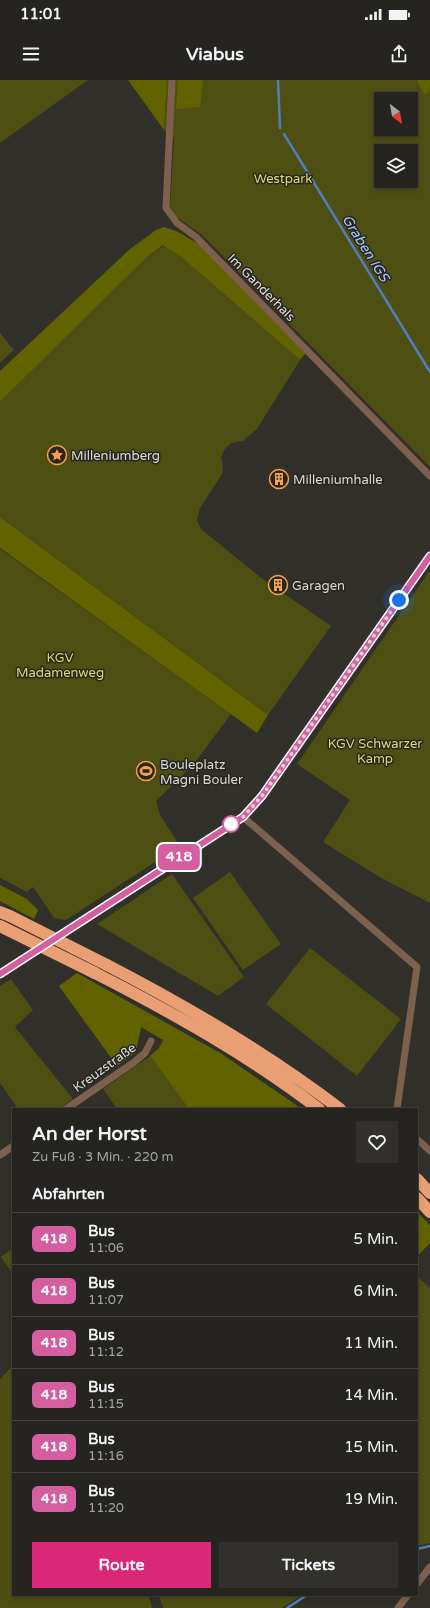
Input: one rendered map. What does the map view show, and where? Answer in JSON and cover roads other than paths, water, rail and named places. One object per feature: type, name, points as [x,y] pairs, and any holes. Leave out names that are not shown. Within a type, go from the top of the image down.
[{"type":"highway","points":[[5,914],[168,997],[222,1028],[290,1073],[339,1108]]},
{"type":"highway","points":[[0,926],[95,973],[210,1035],[260,1067],[318,1108]]},
{"type":"highway","points":[[418,1180],[430,1193]]},
{"type":"highway","points":[[418,1199],[430,1212]]},
{"type":"street","name":"Im Ganderhals","points":[[172,80],[166,208],[177,224],[196,237],[430,476]]},
{"type":"street","points":[[0,974],[243,817],[262,796],[430,556]]},
{"type":"street","points":[[243,817],[417,967],[397,1108]]},
{"type":"street","name":"Kreuzstraße","points":[[67,1108],[133,1063],[145,1053],[151,1041]]},
{"type":"street","points":[[418,1140],[430,1151]]},
{"type":"street","points":[[0,1155],[12,1147]]},
{"type":"street","points":[[418,1583],[430,1567]]},
{"type":"street","points":[[398,1608],[407,1596]]},
{"type":"waterway","name":"Graben IGS","points":[[278,80],[280,128]]},
{"type":"waterway","name":"Graben IGS","points":[[284,134],[430,372]]},
{"type":"waterway","points":[[418,1549],[430,1546]]},
{"type":"waterway","points":[[287,1608],[305,1596]]},
{"type":"place","name":"Milleniumberg","points":[[57,455]]},
{"type":"place","name":"Milleniumhalle","points":[[279,479]]},
{"type":"place","name":"Garagen","points":[[278,585]]},
{"type":"place","name":"Bouleplatz Magni Bouler","points":[[146,771]]},
{"type":"park label","name":"Westpark","points":[[283,178]]},
{"type":"park label","name":"KGV Madamenweg","points":[[60,664]]},
{"type":"park label","name":"KGV Schwarzer Kamp","points":[[375,750]]}]
